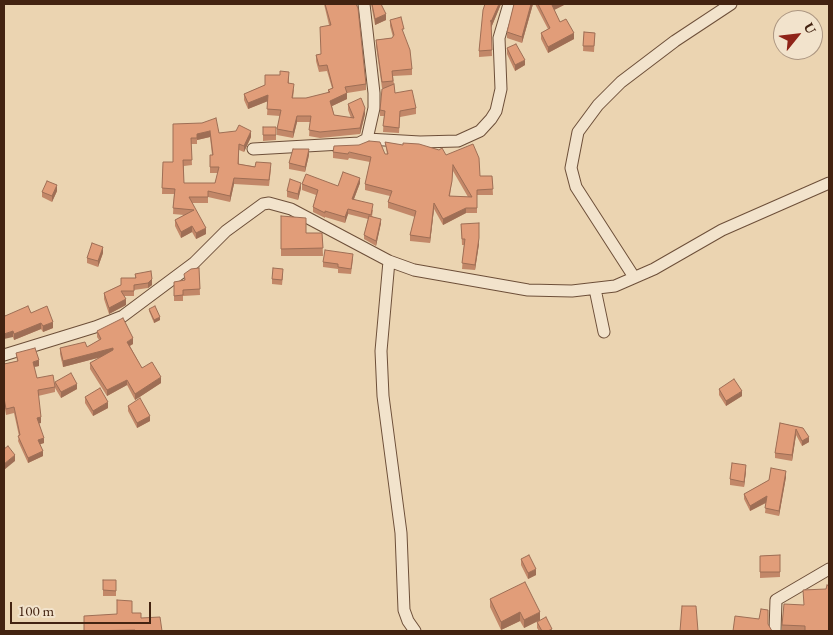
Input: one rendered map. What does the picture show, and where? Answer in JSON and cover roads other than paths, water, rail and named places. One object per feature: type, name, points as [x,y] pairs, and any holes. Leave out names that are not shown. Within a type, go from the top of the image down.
[{"type":"street","points":[[364,4],[374,100],[367,139]]},
{"type":"street","points":[[253,149],[359,143],[367,139],[420,142],[458,141],[486,126],[496,111],[501,89],[499,38],[508,4]]},
{"type":"street","points":[[634,277],[576,187],[571,168],[578,132],[598,104],[621,82],[675,41],[731,4]]},
{"type":"street","points":[[4,355],[95,327],[123,316],[194,263],[226,231],[263,204],[274,203],[291,209],[389,261],[445,277],[528,290],[572,291],[615,286],[654,269],[722,230],[829,183]]},
{"type":"street","points":[[389,261],[381,351],[383,396],[401,533],[404,610],[408,621],[415,631]]},
{"type":"street","points":[[595,288],[604,332]]},
{"type":"street","points":[[775,631],[776,600],[829,569]]}]
